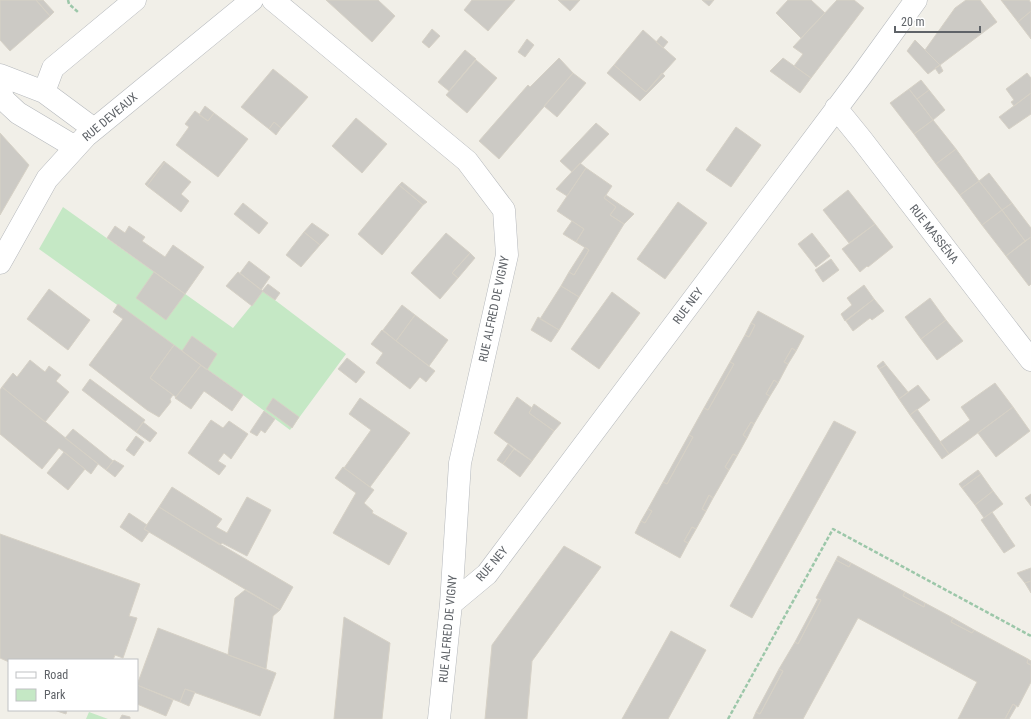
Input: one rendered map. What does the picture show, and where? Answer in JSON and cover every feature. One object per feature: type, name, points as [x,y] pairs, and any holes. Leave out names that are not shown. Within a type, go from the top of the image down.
[{"type":"street","points":[[44,92],[53,68],[135,0]]},
{"type":"street","name":"RUE DEVEAUX","points":[[0,262],[47,179],[75,148],[94,129],[252,0]]},
{"type":"street","name":"RUE ALFRED DE VIGNY","points":[[273,0],[467,161],[504,210],[507,255],[460,463],[451,604],[439,719]]},
{"type":"street","name":"RUE NEY","points":[[451,604],[487,574],[861,76],[916,0]]},
{"type":"street","points":[[0,75],[44,92],[94,129]]},
{"type":"street","points":[[0,90],[4,100],[18,113],[75,148]]},
{"type":"street","name":"RUE MASSÉNA","points":[[836,108],[867,146],[1031,360]]},
{"type":"path","points":[[728,719],[833,529],[1031,636]]},
{"type":"green space","points":[[63,207],[233,328],[263,291],[346,354],[290,430],[39,249]]},
{"type":"green space","points":[[89,712],[108,719],[86,719]]},
{"type":"building","points":[[0,0],[36,0],[50,16],[10,51],[0,40]]},
{"type":"building","points":[[36,0],[43,0],[54,12],[50,16]]},
{"type":"building","points":[[326,0],[378,0],[395,16],[372,42]]},
{"type":"building","points":[[472,0],[515,0],[488,31],[464,10]]},
{"type":"building","points":[[558,0],[580,0],[570,11]]},
{"type":"building","points":[[702,0],[714,0],[709,6]]},
{"type":"building","points":[[788,0],[811,0],[825,13],[801,38],[776,13]]},
{"type":"building","points":[[837,0],[854,0],[864,8],[811,78],[794,66],[803,54],[793,47]]},
{"type":"building","points":[[966,0],[980,0],[997,22],[940,65],[925,50],[955,8]]},
{"type":"building","points":[[1001,0],[1029,0],[1031,3],[1031,11],[1018,22]]},
{"type":"building","points":[[1031,11],[1031,39],[1018,22]]},
{"type":"building","points":[[432,29],[440,36],[429,48],[422,42]]},
{"type":"building","points":[[643,30],[676,59],[646,92],[614,65]]},
{"type":"building","points":[[661,36],[668,42],[663,48],[656,42]]},
{"type":"building","points":[[527,39],[534,45],[525,57],[518,52]]},
{"type":"building","points":[[915,40],[940,65],[928,74],[907,51]]},
{"type":"building","points":[[465,50],[476,59],[449,91],[438,82]]},
{"type":"building","points":[[559,58],[573,73],[499,159],[479,141],[528,85],[530,87]]},
{"type":"building","points":[[783,58],[811,78],[800,93],[770,71]]},
{"type":"building","points":[[476,60],[497,78],[467,113],[446,95]]},
{"type":"building","points":[[614,65],[646,92],[662,73],[665,76],[640,101],[607,73]]},
{"type":"building","points":[[940,65],[943,71],[939,74],[935,68]]},
{"type":"building","points":[[273,69],[308,97],[281,128],[274,122],[269,129],[241,107]]},
{"type":"building","points":[[573,73],[586,83],[557,117],[544,106]]},
{"type":"building","points":[[1027,73],[1031,78],[1031,93],[1014,106],[1011,102],[1014,100],[1006,89]]},
{"type":"building","points":[[921,80],[929,90],[917,99],[909,89]]},
{"type":"building","points":[[909,89],[933,120],[914,134],[890,103]]},
{"type":"building","points":[[929,90],[945,110],[933,120],[917,99]]},
{"type":"building","points":[[1031,93],[1031,114],[1009,129],[999,117]]},
{"type":"building","points":[[205,106],[214,113],[208,121],[199,115]]},
{"type":"building","points":[[195,111],[208,121],[214,113],[248,139],[218,177],[176,145],[189,127],[185,124]]},
{"type":"building","points":[[356,118],[387,144],[362,173],[332,146]]},
{"type":"building","points":[[933,120],[956,149],[936,164],[914,134]]},
{"type":"building","points":[[274,122],[281,128],[276,135],[269,129]]},
{"type":"building","points":[[596,123],[609,134],[572,172],[560,161]]},
{"type":"building","points":[[736,127],[761,145],[731,187],[706,170]]},
{"type":"building","points":[[0,133],[29,165],[0,215]]},
{"type":"building","points":[[956,149],[979,181],[960,195],[936,164]]},
{"type":"building","points":[[164,161],[165,162],[147,186],[145,184]]},
{"type":"building","points":[[165,162],[191,182],[181,194],[189,201],[181,212],[147,186]]},
{"type":"building","points":[[580,163],[586,168],[567,196],[556,189]]},
{"type":"building","points":[[586,168],[612,186],[604,198],[616,207],[610,215],[624,224],[579,297],[561,286],[569,272],[574,275],[589,250],[576,242],[584,229],[557,211]]},
{"type":"building","points":[[989,173],[1012,203],[1002,210],[979,181]]},
{"type":"building","points":[[979,181],[1002,210],[982,225],[960,195]]},
{"type":"building","points":[[402,182],[427,202],[423,205],[399,185]]},
{"type":"building","points":[[399,185],[423,205],[382,255],[358,234]]},
{"type":"building","points":[[848,190],[875,224],[849,243],[823,210]]},
{"type":"building","points":[[606,195],[634,214],[624,224],[610,215],[616,207],[604,198]]},
{"type":"building","points":[[678,202],[707,223],[665,279],[637,259]]},
{"type":"building","points":[[243,203],[268,223],[259,234],[234,214]]},
{"type":"building","points":[[1012,203],[1031,228],[1031,237],[1025,241],[1002,210]]},
{"type":"building","points":[[1002,210],[1025,241],[1006,256],[982,225]]},
{"type":"building","points":[[572,221],[584,229],[576,242],[563,234]]},
{"type":"building","points":[[312,223],[329,235],[320,245],[304,232]]},
{"type":"building","points":[[875,224],[893,247],[860,272],[842,249]]},
{"type":"building","points":[[115,226],[125,233],[129,226],[145,237],[142,241],[165,257],[173,245],[204,267],[185,294],[107,238]]},
{"type":"building","points":[[304,232],[320,245],[301,267],[286,255]]},
{"type":"building","points":[[446,233],[470,253],[452,273],[458,278],[440,299],[411,273]]},
{"type":"building","points":[[812,233],[830,256],[816,267],[798,244]]},
{"type":"building","points":[[1031,237],[1031,284],[1029,286],[1006,256]]},
{"type":"building","points":[[585,247],[589,250],[574,275],[569,272]]},
{"type":"building","points":[[470,253],[475,258],[458,278],[452,273]]},
{"type":"building","points":[[831,259],[839,270],[823,282],[815,270]]},
{"type":"building","points":[[249,261],[270,277],[261,290],[240,273]]},
{"type":"building","points":[[154,272],[185,294],[166,320],[136,298]]},
{"type":"building","points":[[238,272],[263,291],[252,306],[226,286]]},
{"type":"building","points":[[268,284],[280,293],[275,300],[262,291]]},
{"type":"building","points":[[864,285],[874,299],[845,321],[841,314],[852,305],[847,298]]},
{"type":"building","points":[[561,286],[579,297],[559,330],[540,319]]},
{"type":"building","points":[[49,289],[90,320],[68,350],[27,319]]},
{"type":"building","points":[[612,292],[640,313],[599,369],[571,349]]},
{"type":"building","points":[[930,298],[946,320],[921,339],[905,317]]},
{"type":"building","points":[[874,299],[884,311],[872,320],[870,318],[853,331],[846,321]]},
{"type":"building","points":[[118,304],[174,345],[150,378],[173,395],[170,399],[171,402],[159,417],[147,410],[89,365],[123,319],[113,312]]},
{"type":"building","points":[[402,305],[415,315],[396,341],[383,330]]},
{"type":"building","points":[[758,311],[804,336],[796,351],[792,348],[784,362],[788,364],[778,383],[774,380],[766,394],[770,396],[754,424],[751,422],[743,435],[747,438],[737,456],[733,454],[725,467],[729,470],[713,498],[709,495],[702,509],[706,511],[696,529],[692,527],[684,541],[688,543],[680,558],[635,533],[641,521],[645,523],[652,511],[648,509],[663,482],[667,484],[693,437],[689,435],[704,408],[708,410],[734,364],[730,362],[745,335],[749,337],[755,325],[751,323]]},
{"type":"building","points":[[415,315],[448,340],[429,366],[396,341]]},
{"type":"building","points":[[538,317],[559,330],[551,342],[531,330]]},
{"type":"building","points":[[946,320],[963,341],[937,360],[921,339]]},
{"type":"building","points":[[751,323],[755,325],[749,337],[745,335]]},
{"type":"building","points":[[382,330],[435,371],[426,382],[420,377],[410,389],[376,363],[383,353],[371,344]]},
{"type":"building","points":[[192,336],[217,354],[207,370],[182,351]]},
{"type":"building","points":[[174,345],[201,365],[176,397],[150,378]]},
{"type":"building","points":[[792,348],[796,351],[788,364],[784,362]]},
{"type":"building","points":[[347,358],[365,372],[356,383],[338,369]]},
{"type":"building","points":[[30,360],[45,372],[49,366],[61,375],[56,381],[69,392],[45,422],[2,387],[13,373],[17,377]]},
{"type":"building","points":[[883,361],[886,365],[879,369],[877,366]]},
{"type":"building","points":[[730,362],[734,364],[708,410],[704,408]]},
{"type":"building","points":[[201,365],[243,395],[232,411],[204,391],[191,409],[175,398]]},
{"type":"building","points":[[886,365],[908,392],[899,399],[879,369]]},
{"type":"building","points":[[90,379],[145,420],[136,432],[82,390]]},
{"type":"building","points":[[774,380],[778,383],[770,396],[766,394]]},
{"type":"building","points":[[995,383],[1013,407],[949,454],[940,442],[970,420],[961,407]]},
{"type":"building","points":[[918,385],[930,400],[910,415],[899,399]]},
{"type":"building","points":[[2,387],[98,464],[91,474],[59,448],[42,469],[0,434],[0,390]]},
{"type":"building","points":[[517,397],[532,408],[529,413],[554,431],[532,461],[494,433]]},
{"type":"building","points":[[273,398],[299,417],[292,428],[266,409]]},
{"type":"building","points":[[360,398],[410,433],[370,487],[344,468],[371,430],[349,414]]},
{"type":"building","points":[[534,404],[561,423],[554,431],[529,413]]},
{"type":"building","points":[[1013,407],[1030,431],[996,457],[978,433]]},
{"type":"building","points":[[917,409],[949,454],[942,459],[910,415]]},
{"type":"building","points":[[264,411],[275,419],[265,433],[261,430],[257,436],[250,432]]},
{"type":"building","points":[[211,420],[223,428],[229,421],[248,434],[231,459],[224,453],[218,461],[226,466],[219,475],[188,453]]},
{"type":"building","points":[[834,421],[856,432],[752,618],[730,606]]},
{"type":"building","points":[[143,422],[157,433],[150,442],[136,432]]},
{"type":"building","points":[[751,422],[754,424],[747,438],[743,435]]},
{"type":"building","points":[[73,429],[113,461],[106,470],[65,438]]},
{"type":"building","points":[[689,435],[693,437],[667,484],[663,482]]},
{"type":"building","points":[[136,436],[144,442],[134,456],[126,450]]},
{"type":"building","points":[[508,444],[514,449],[503,464],[497,460]]},
{"type":"building","points":[[514,449],[532,461],[520,477],[503,464]]},
{"type":"building","points":[[64,452],[85,469],[68,490],[47,473]]},
{"type":"building","points":[[733,454],[737,456],[729,470],[725,467]]},
{"type":"building","points":[[114,460],[124,466],[115,477],[106,470]]},
{"type":"building","points":[[343,467],[374,490],[364,503],[373,511],[372,513],[407,533],[389,565],[333,533],[356,493],[335,478]]},
{"type":"building","points":[[978,470],[981,474],[962,488],[959,484]]},
{"type":"building","points":[[981,474],[993,491],[975,505],[962,488]]},
{"type":"building","points":[[172,487],[222,519],[216,527],[227,533],[247,497],[271,510],[247,556],[222,543],[220,545],[159,507]]},
{"type":"building","points":[[993,491],[1003,504],[984,518],[975,505]]},
{"type":"building","points":[[1031,494],[1031,506],[1025,498]]},
{"type":"building","points":[[709,495],[713,498],[706,511],[702,509]]},
{"type":"building","points":[[159,507],[293,587],[280,610],[144,529]]},
{"type":"building","points":[[648,509],[652,511],[645,523],[641,521]]},
{"type":"building","points":[[992,512],[1015,546],[1004,553],[981,520]]},
{"type":"building","points":[[129,513],[147,525],[144,529],[149,532],[142,542],[120,527]]},
{"type":"building","points":[[692,527],[696,529],[688,543],[684,541]]},
{"type":"building","points":[[0,534],[140,584],[129,616],[137,618],[123,658],[115,655],[113,659],[8,659],[8,662],[0,658]]},
{"type":"building","points":[[564,546],[601,567],[532,661],[527,719],[485,719],[492,645]]},
{"type":"building","points":[[838,556],[851,563],[849,567],[836,560]]},
{"type":"building","points":[[836,560],[849,567],[851,563],[905,592],[903,596],[924,607],[925,603],[953,618],[951,622],[972,633],[974,630],[1028,659],[1027,663],[1031,665],[1031,682],[1018,707],[1013,704],[1005,719],[958,719],[977,682],[858,618],[803,719],[753,719],[756,712],[760,714],[783,671],[779,669],[795,642],[798,644],[821,600],[816,598]]},
{"type":"building","points":[[1031,568],[1031,581],[1025,583],[1017,573]]},
{"type":"building","points":[[1031,581],[1031,593],[1025,583]]},
{"type":"building","points":[[245,590],[280,610],[273,616],[266,669],[228,655],[235,598]]},
{"type":"building","points":[[905,592],[925,603],[924,607],[903,596]]},
{"type":"building","points":[[818,599],[821,600],[798,644],[795,642]]},
{"type":"building","points":[[344,617],[390,643],[382,719],[334,719]]},
{"type":"building","points":[[953,618],[974,630],[972,633],[951,622]]},
{"type":"building","points":[[158,628],[276,673],[260,716],[185,689],[180,702],[138,685]]},
{"type":"building","points":[[671,631],[706,650],[668,719],[622,719]]},
{"type":"building","points":[[1028,659],[1031,661],[1031,665],[1027,663]]},
{"type":"building","points":[[779,669],[783,671],[760,714],[756,712]]},
{"type":"building","points":[[138,685],[173,700],[166,716],[138,704]]},
{"type":"building","points":[[185,689],[195,692],[189,706],[180,702]]},
{"type":"building","points":[[1013,704],[1016,707],[1009,719],[1005,719]]},
{"type":"building","points":[[57,711],[67,711],[66,714]]},
{"type":"building","points":[[122,715],[130,717],[130,719],[120,719]]}]
